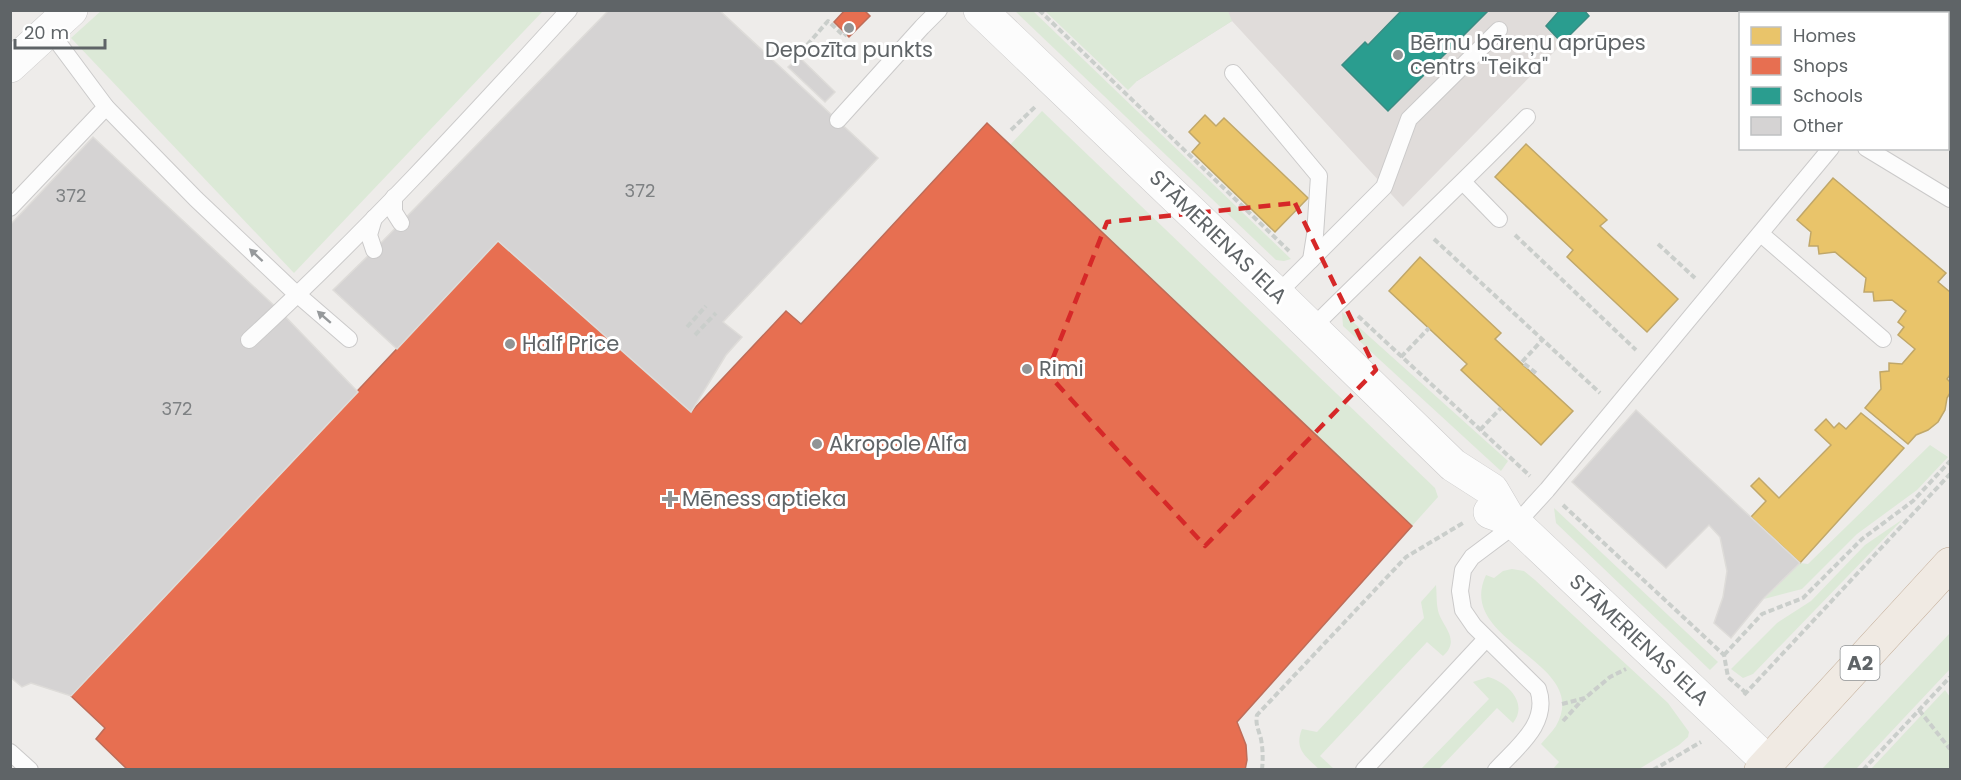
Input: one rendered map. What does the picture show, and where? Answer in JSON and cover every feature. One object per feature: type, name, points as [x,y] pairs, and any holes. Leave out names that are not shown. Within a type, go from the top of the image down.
[{"type":"highway","name":"A2","points":[[1765,766],[1950,564]]},
{"type":"street","name":"STĀMERIENAS IELA","points":[[980,10],[1453,465],[1477,507],[1512,522],[1765,766]]},
{"type":"street","points":[[10,66],[59,20]]},
{"type":"lane","points":[[249,340],[298,295],[394,198],[569,10]]},
{"type":"lane","points":[[838,120],[939,10]]},
{"type":"lane","points":[[59,20],[106,107],[196,200],[349,339]]},
{"type":"lane","points":[[1277,294],[1384,187],[1409,119],[1499,30]]},
{"type":"lane","points":[[1233,73],[1319,176],[1315,235],[1308,263]]},
{"type":"lane","points":[[10,208],[106,107]]},
{"type":"lane","points":[[1312,328],[1527,117]]},
{"type":"lane","points":[[1496,770],[1538,721],[1542,699],[1538,689],[1486,639],[1463,610],[1460,591],[1463,570],[1472,557],[1547,490],[1828,150]]},
{"type":"lane","points":[[1869,150],[1950,199]]},
{"type":"lane","points":[[1463,182],[1499,219]]},
{"type":"lane","points":[[394,198],[394,212],[400,223]]},
{"type":"lane","points":[[374,217],[369,235],[375,250]]},
{"type":"lane","points":[[1761,234],[1883,339]]},
{"type":"lane","points":[[1364,770],[1486,639]]},
{"type":"lane","points":[[10,752],[30,770]]},
{"type":"path","points":[[1039,10],[1308,263]]},
{"type":"path","points":[[807,45],[828,21],[844,36],[846,34]]},
{"type":"path","points":[[1011,130],[1040,102]]},
{"type":"path","points":[[1499,219],[1652,365]]},
{"type":"path","points":[[1418,224],[1616,407]]},
{"type":"path","points":[[1658,244],[1711,293]]},
{"type":"path","points":[[1341,300],[1724,656],[1728,677],[1746,693]]},
{"type":"path","points":[[687,327],[706,306]]},
{"type":"path","points":[[695,335],[716,314]]},
{"type":"path","points":[[1401,357],[1429,328]]},
{"type":"path","points":[[1536,374],[1522,362],[1543,339]]},
{"type":"path","points":[[1480,430],[1501,408]]},
{"type":"path","points":[[1724,656],[1762,614],[1803,598],[1862,539],[1913,501],[1950,461]]},
{"type":"path","points":[[1741,698],[1950,474]]},
{"type":"path","points":[[1262,770],[1263,755],[1255,721],[1257,715],[1406,557],[1463,522]]},
{"type":"path","points":[[1542,709],[1585,698],[1610,677],[1635,665]]},
{"type":"path","points":[[1863,770],[1950,677]]},
{"type":"path","points":[[1919,711],[1950,749]]},
{"type":"path","points":[[1653,770],[1700,743],[1708,735]]},
{"type":"highlighted area","points":[[1295,203],[1376,370],[1205,546],[1047,373],[1107,222]]},
{"type":"shaded area","points":[[1584,10],[1589,16],[1403,207],[1232,21],[1137,81],[1061,11]]},
{"type":"green space","points":[[102,10],[543,11],[294,273],[71,38]]},
{"type":"green space","points":[[1015,11],[1033,11],[1291,259],[1276,260]]},
{"type":"green space","points":[[1045,11],[1228,11],[1232,21],[1137,81],[1128,90]]},
{"type":"green space","points":[[1042,111],[1435,488],[1438,497],[1412,526],[1010,145]]},
{"type":"green space","points":[[1342,312],[1508,461],[1501,471],[1343,326]]},
{"type":"green space","points":[[1930,445],[1948,457],[1917,490],[1857,534],[1802,589],[1764,599],[1800,563],[1808,564]]},
{"type":"green space","points":[[1554,508],[1718,662],[1710,670],[1556,523]]},
{"type":"green space","points":[[1903,519],[1753,674],[1743,678],[1731,669],[1777,623],[1811,601],[1865,545]]},
{"type":"green space","points":[[1512,569],[1524,571],[1535,580],[1668,703],[1689,732],[1688,737],[1639,769],[1553,769],[1559,762],[1541,744],[1556,726],[1562,704],[1556,685],[1542,668],[1504,636],[1489,618],[1481,598],[1486,575],[1494,578],[1503,571]]},
{"type":"green space","points":[[1436,585],[1438,611],[1451,640],[1448,651],[1443,656],[1427,642],[1320,756],[1334,769],[1319,769],[1302,752],[1299,742],[1302,729],[1317,732],[1424,618],[1421,602]]},
{"type":"green space","points":[[1950,633],[1950,669],[1856,769],[1822,769]]},
{"type":"green space","points":[[1488,677],[1502,683],[1514,694],[1519,708],[1513,723],[1497,708],[1439,769],[1421,769],[1489,699],[1473,682]]},
{"type":"green space","points":[[1945,690],[1950,697],[1950,769],[1871,769]]},
{"type":"building: Homes","points":[[1205,115],[1216,126],[1224,118],[1308,198],[1275,232],[1192,152],[1200,143],[1189,132]]},
{"type":"building: Homes","points":[[1526,144],[1607,220],[1600,226],[1678,299],[1647,332],[1567,257],[1573,250],[1495,177]]},
{"type":"building: Homes","points":[[1833,178],[1946,273],[1938,282],[1950,292],[1950,375],[1947,379],[1950,382],[1950,393],[1945,410],[1938,422],[1928,430],[1916,435],[1908,444],[1865,408],[1881,389],[1880,372],[1889,371],[1889,363],[1902,364],[1915,349],[1898,335],[1904,327],[1898,322],[1906,311],[1892,300],[1874,301],[1873,292],[1864,292],[1866,278],[1835,252],[1819,254],[1818,246],[1809,246],[1811,232],[1797,220]]},
{"type":"building: Homes","points":[[1420,257],[1501,333],[1495,339],[1573,411],[1541,445],[1461,370],[1467,364],[1389,291]]},
{"type":"building: Homes","points":[[1861,413],[1904,448],[1800,563],[1751,517],[1766,501],[1751,486],[1759,478],[1779,498],[1831,445],[1815,430],[1826,419],[1834,428],[1839,423],[1846,429]]},
{"type":"building: Shops","name":"Depozīta punkts","points":[[845,10],[864,10],[870,16],[849,37],[834,22]]},
{"type":"building: Shops","name":"Akropole Alfa","points":[[987,123],[1412,526],[1237,722],[1246,745],[1245,770],[128,770],[96,739],[105,728],[71,696],[498,241],[691,412],[786,311],[801,324]]},
{"type":"building: Schools","name":"Bērnu bāreņu aprūpes centrs \"Teika\"","points":[[1402,10],[1489,10],[1388,111],[1342,65],[1365,42],[1368,45]]},
{"type":"building: Schools","points":[[1560,10],[1584,10],[1589,16],[1562,43],[1546,26]]},
{"type":"building: Other","points":[[609,10],[719,10],[878,158],[723,322],[742,337],[726,355],[691,412],[498,241],[397,349],[333,290]]},
{"type":"building: Other","points":[[799,57],[835,92],[825,102],[788,67]]},
{"type":"building: Other","points":[[93,137],[280,311],[358,392],[71,696],[31,683],[22,687],[10,677],[10,225]]},
{"type":"building: Other","points":[[1636,410],[1800,563],[1763,599],[1731,638],[1714,623],[1723,597],[1727,571],[1720,537],[1709,525],[1666,568],[1572,482]]},
{"type":"place","name":"Depozīta punkts","points":[[849,28]]},
{"type":"place","name":"Bērnu bāreņu aprūpes centrs \"Teika\"","points":[[1398,55]]},
{"type":"place","name":"Half Price","points":[[510,344]]},
{"type":"place","name":"Rimi","points":[[1027,369]]},
{"type":"place","name":"Akropole Alfa","points":[[817,444]]},
{"type":"place","name":"Mēness aptieka","points":[[670,499]]}]
